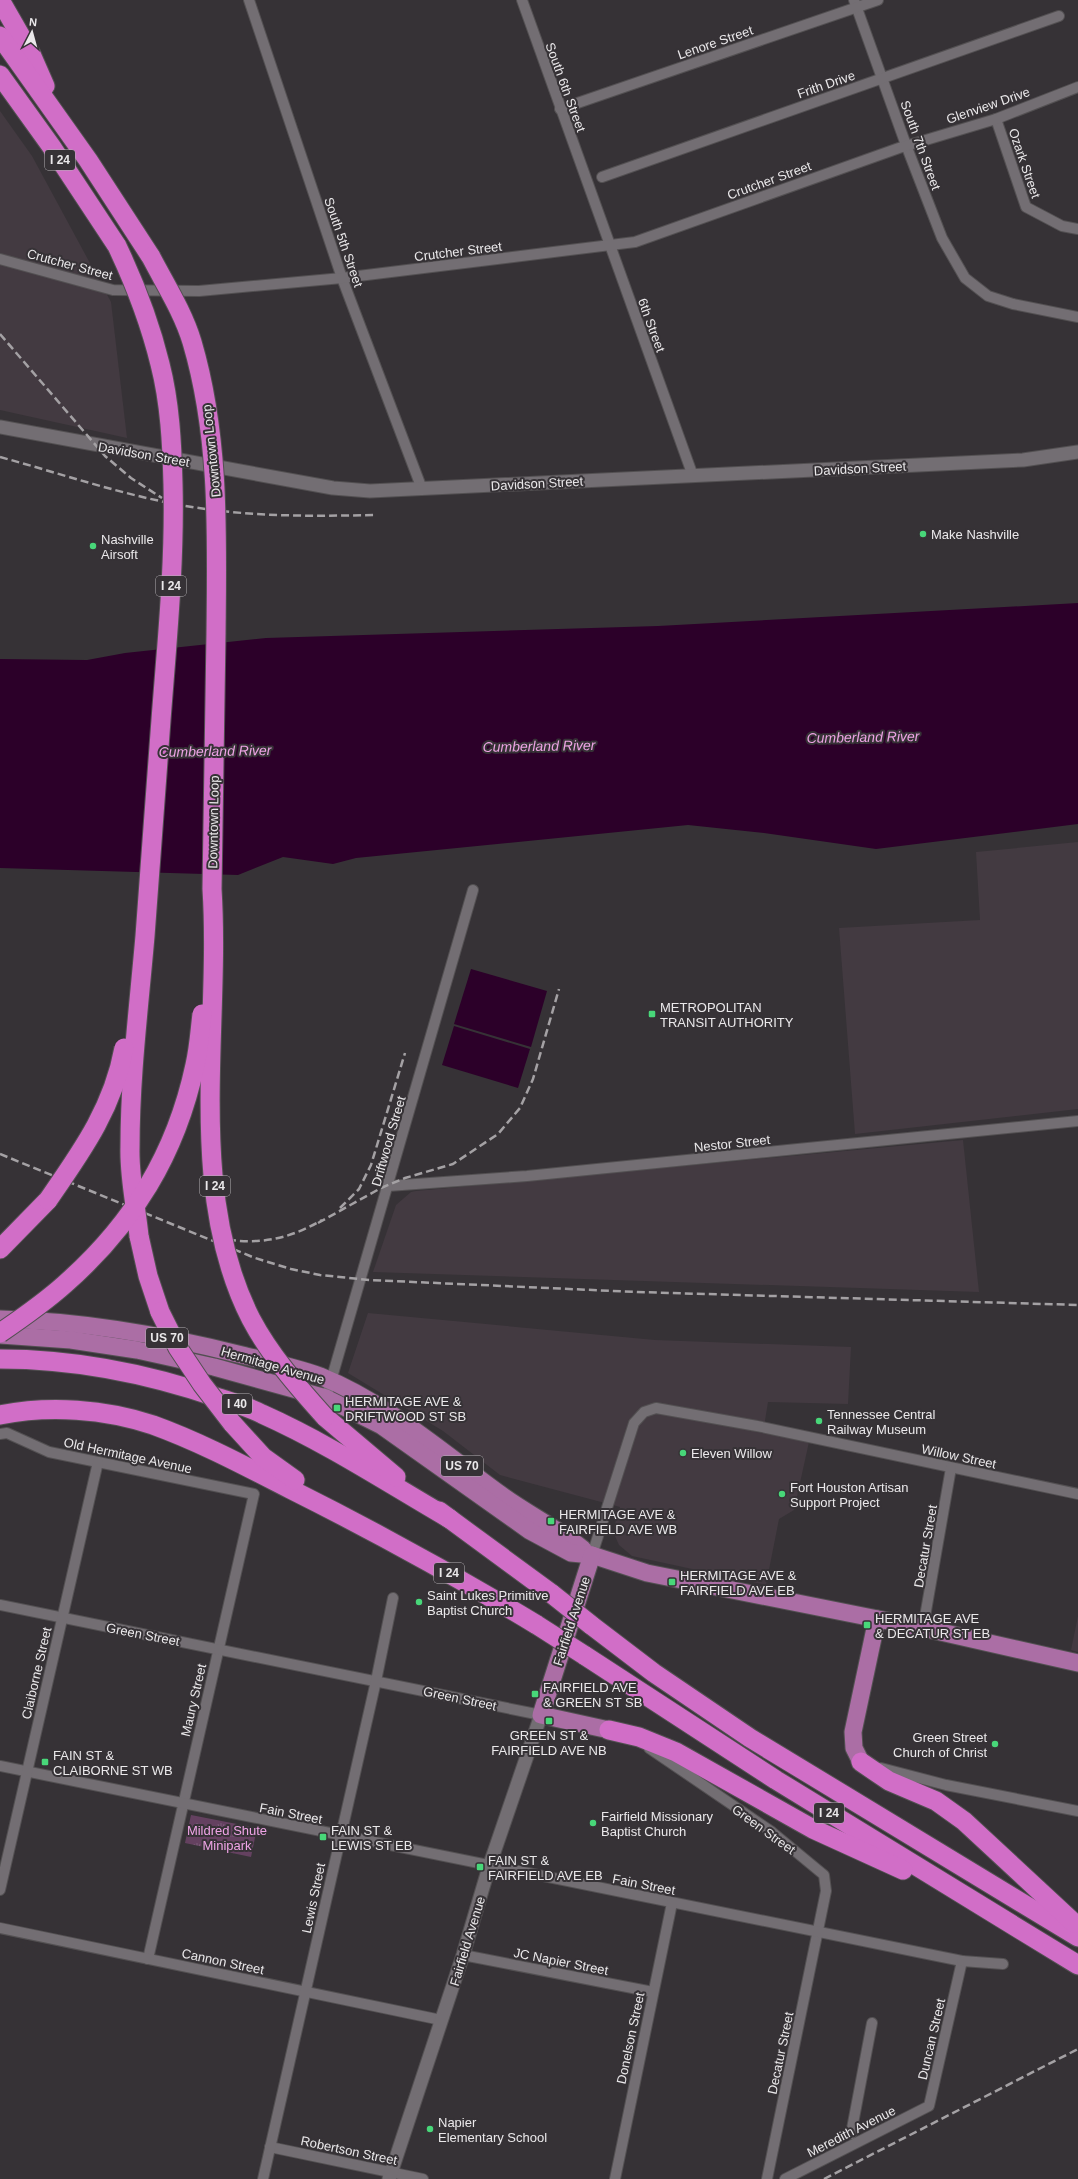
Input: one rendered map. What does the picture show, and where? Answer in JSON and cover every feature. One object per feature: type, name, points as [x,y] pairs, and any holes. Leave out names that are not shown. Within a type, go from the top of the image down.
[{"type":"highway","points":[[0,0],[31,54],[63,125]]},
{"type":"highway","name":"Downtown Loop","points":[[0,36],[129,221],[151,257],[191,340],[204,389],[212,440],[216,498],[212,889],[214,923]]},
{"type":"highway","name":"I 24","points":[[0,75],[51,146],[117,246],[135,284],[161,366],[169,411],[174,524],[171,592],[145,934],[132,1073],[130,1148],[131,1186],[136,1206],[139,1236],[148,1276],[160,1312],[178,1348],[202,1384],[232,1423],[263,1457],[359,1523],[463,1580],[537,1625],[782,1784],[1078,1965]]},
{"type":"highway","points":[[0,1334],[64,1285],[85,1265],[137,1206],[169,1148],[196,1063],[214,923]]},
{"type":"highway","name":"I 24","points":[[214,923],[211,1102],[213,1175],[221,1226],[233,1276],[251,1319],[289,1377],[325,1417],[372,1458],[450,1519],[552,1594],[654,1673],[750,1738],[1078,1937]]},
{"type":"highway","points":[[0,1249],[48,1200],[90,1140],[107,1106],[120,1070],[145,934]]},
{"type":"highway","name":"I 40","points":[[0,1359],[32,1359],[69,1362],[117,1370],[186,1387],[261,1413],[319,1442],[450,1519]]},
{"type":"highway","points":[[0,1415],[56,1409],[103,1414],[152,1425],[222,1454],[359,1523]]},
{"type":"highway","points":[[609,1730],[639,1736],[676,1752],[813,1829],[985,1908]]},
{"type":"highway","points":[[861,1762],[889,1781],[936,1801],[964,1821],[1078,1926]]},
{"type":"main road","name":"Hermitage Avenue","points":[[0,1319],[37,1320],[151,1335],[261,1360],[319,1376],[407,1424],[501,1495],[573,1541],[592,1555]]},
{"type":"main road","name":"Hermitage Avenue","points":[[0,1334],[71,1340],[137,1350],[214,1367],[326,1398],[382,1426],[530,1531],[571,1553],[592,1555],[647,1573],[923,1628],[1078,1662]]},
{"type":"main road","name":"Fairfield Avenue","points":[[541,1715],[592,1555]]},
{"type":"main road","points":[[861,1762],[854,1748],[852,1736],[877,1619]]},
{"type":"main road","name":"Green Street","points":[[541,1715],[609,1730]]},
{"type":"street","name":"South 5th Street","points":[[249,0],[342,278],[422,489]]},
{"type":"street","name":"South 6th Street","points":[[522,0],[586,182]]},
{"type":"street","name":"Lenore Street","points":[[560,109],[855,4],[878,0]]},
{"type":"street","name":"South 7th Street","points":[[855,4],[906,145],[942,238],[965,278],[988,296],[1013,304],[1078,317]]},
{"type":"street","name":"Frith Drive","points":[[602,177],[1059,16]]},
{"type":"street","name":"Glenview Drive","points":[[906,145],[996,119],[1078,87]]},
{"type":"street","name":"Ozark Street","points":[[996,119],[1026,207],[1062,226],[1078,229]]},
{"type":"street","name":"Crutcher Street","points":[[0,259],[113,290],[199,291],[342,278],[634,242],[906,145]]},
{"type":"street","name":"6th Street","points":[[586,182],[693,476]]},
{"type":"street","name":"Davidson Street","points":[[0,427],[333,488],[370,490],[422,489],[1023,460],[1078,452]]},
{"type":"street","name":"Driftwood Street","points":[[326,1398],[349,1322],[361,1269],[388,1186],[473,890]]},
{"type":"street","name":"Nestor Street","points":[[388,1186],[527,1176],[1078,1121]]},
{"type":"street","name":"Willow Street","points":[[647,1411],[662,1409],[757,1426],[1078,1494]]},
{"type":"street","name":"Fairfield Avenue","points":[[592,1555],[634,1423],[639,1416],[647,1411]]},
{"type":"street","name":"Old Hermitage Avenue","points":[[0,1434],[7,1433],[50,1452],[254,1494]]},
{"type":"street","name":"Claiborne Street","points":[[0,1890],[98,1462]]},
{"type":"street","name":"Decatur Street","points":[[923,1628],[952,1468]]},
{"type":"street","name":"Maury Street","points":[[148,1959],[182,1804],[254,1494]]},
{"type":"street","name":"Lewis Street","points":[[263,2179],[376,1681],[393,1598]]},
{"type":"street","name":"Green Street","points":[[0,1605],[541,1715]]},
{"type":"street","name":"Fairfield Avenue","points":[[390,2176],[463,1955],[489,1867],[541,1715]]},
{"type":"street","name":"Green Street","points":[[609,1730],[650,1749],[772,1832],[824,1875],[826,1891],[818,1932]]},
{"type":"street","points":[[861,1762],[946,1785],[1078,1811]]},
{"type":"street","name":"Fain Street","points":[[0,1766],[489,1867],[962,1961],[1003,1964]]},
{"type":"street","name":"Donelson Street","points":[[615,2179],[672,1903]]},
{"type":"street","name":"Cannon Street","points":[[0,1928],[441,2020]]},
{"type":"street","name":"Decatur Street","points":[[767,2179],[818,1932]]},
{"type":"street","name":"JC Napier Street","points":[[463,1955],[653,1992]]},
{"type":"street","name":"Duncan Street","points":[[929,2106],[962,1961]]},
{"type":"street","points":[[851,2134],[872,2024]]},
{"type":"street","name":"Meredith Avenue","points":[[785,2179],[929,2106]]},
{"type":"street","name":"Robertson Street","points":[[270,2147],[390,2176],[423,2179]]},
{"type":"shaded area","points":[[0,111],[32,156],[111,302],[127,438],[0,410]]},
{"type":"shaded area","points":[[1078,842],[1078,1109],[855,1134],[839,928],[980,920],[976,852]]},
{"type":"shaded area","points":[[963,1140],[979,1292],[373,1272],[396,1205],[411,1192]]},
{"type":"shaded area","points":[[368,1313],[655,1340],[851,1347],[848,1404],[768,1402],[763,1433],[809,1442],[794,1510],[779,1519],[766,1585],[632,1556],[619,1545],[615,1536],[614,1527],[620,1507],[500,1475],[443,1431],[348,1373]]},
{"type":"shaded area","points":[[1078,1616],[1078,1652],[1071,1650]]},
{"type":"green space","name":"Mildred Shute Minipark","points":[[191,1815],[257,1828],[251,1857],[185,1843]]},
{"type":"water","name":"Cumberland River","points":[[1078,603],[1078,824],[876,849],[764,833],[688,825],[356,858],[333,864],[283,857],[238,875],[0,868],[0,659],[87,660],[125,653],[266,638],[658,626]]},
{"type":"water","points":[[471,969],[547,991],[531,1047],[454,1024]]},
{"type":"water","points":[[454,1026],[530,1049],[518,1088],[442,1065]]},
{"type":"railway","points":[[0,334],[105,456],[131,478],[162,498]]},
{"type":"railway","points":[[0,457],[106,488],[187,506],[214,510],[275,515],[377,515]]},
{"type":"railway","points":[[318,1223],[381,1188],[405,1178],[453,1164],[498,1134],[520,1108],[533,1079],[559,989]]},
{"type":"railway","points":[[340,1208],[359,1189],[371,1165],[405,1053]]},
{"type":"railway","points":[[0,1154],[255,1258],[291,1269],[320,1275],[369,1280],[637,1292],[1078,1305]]},
{"type":"railway","points":[[216,1238],[244,1241],[270,1240],[296,1233],[322,1220]]},
{"type":"railway","points":[[824,2179],[1078,2049]]},
{"type":"place","name":"Make Nashville","points":[[923,534]]},
{"type":"place","name":"Nashville Airsoft","points":[[93,546]]},
{"type":"place","name":"METROPOLITAN TRANSIT AUTHORITY","points":[[652,1014]]},
{"type":"place","name":"HERMITAGE AVE & DRIFTWOOD ST SB","points":[[337,1408]]},
{"type":"place","name":"Tennessee Central Railway Museum","points":[[819,1421]]},
{"type":"place","name":"Eleven Willow","points":[[683,1453]]},
{"type":"place","name":"Fort Houston Artisan Support Project","points":[[782,1494]]},
{"type":"place","name":"HERMITAGE AVE & FAIRFIELD AVE WB","points":[[551,1521]]},
{"type":"place","name":"HERMITAGE AVE & FAIRFIELD AVE EB","points":[[672,1582]]},
{"type":"place","name":"Saint Lukes Primitive Baptist Church","points":[[419,1602]]},
{"type":"place","name":"HERMITAGE AVE & DECATUR ST EB","points":[[867,1625]]},
{"type":"place","name":"FAIRFIELD AVE & GREEN ST SB","points":[[535,1694]]},
{"type":"place","name":"GREEN ST & FAIRFIELD AVE NB","points":[[549,1721]]},
{"type":"place","name":"Green Street Church of Christ","points":[[995,1744]]},
{"type":"place","name":"FAIN ST & CLAIBORNE ST WB","points":[[45,1762]]},
{"type":"place","name":"Fairfield Missionary Baptist Church","points":[[593,1823]]},
{"type":"place","name":"FAIN ST & LEWIS ST EB","points":[[323,1837]]},
{"type":"place","name":"FAIN ST & FAIRFIELD AVE EB","points":[[480,1867]]},
{"type":"place","name":"Napier Elementary School","points":[[430,2129]]}]
